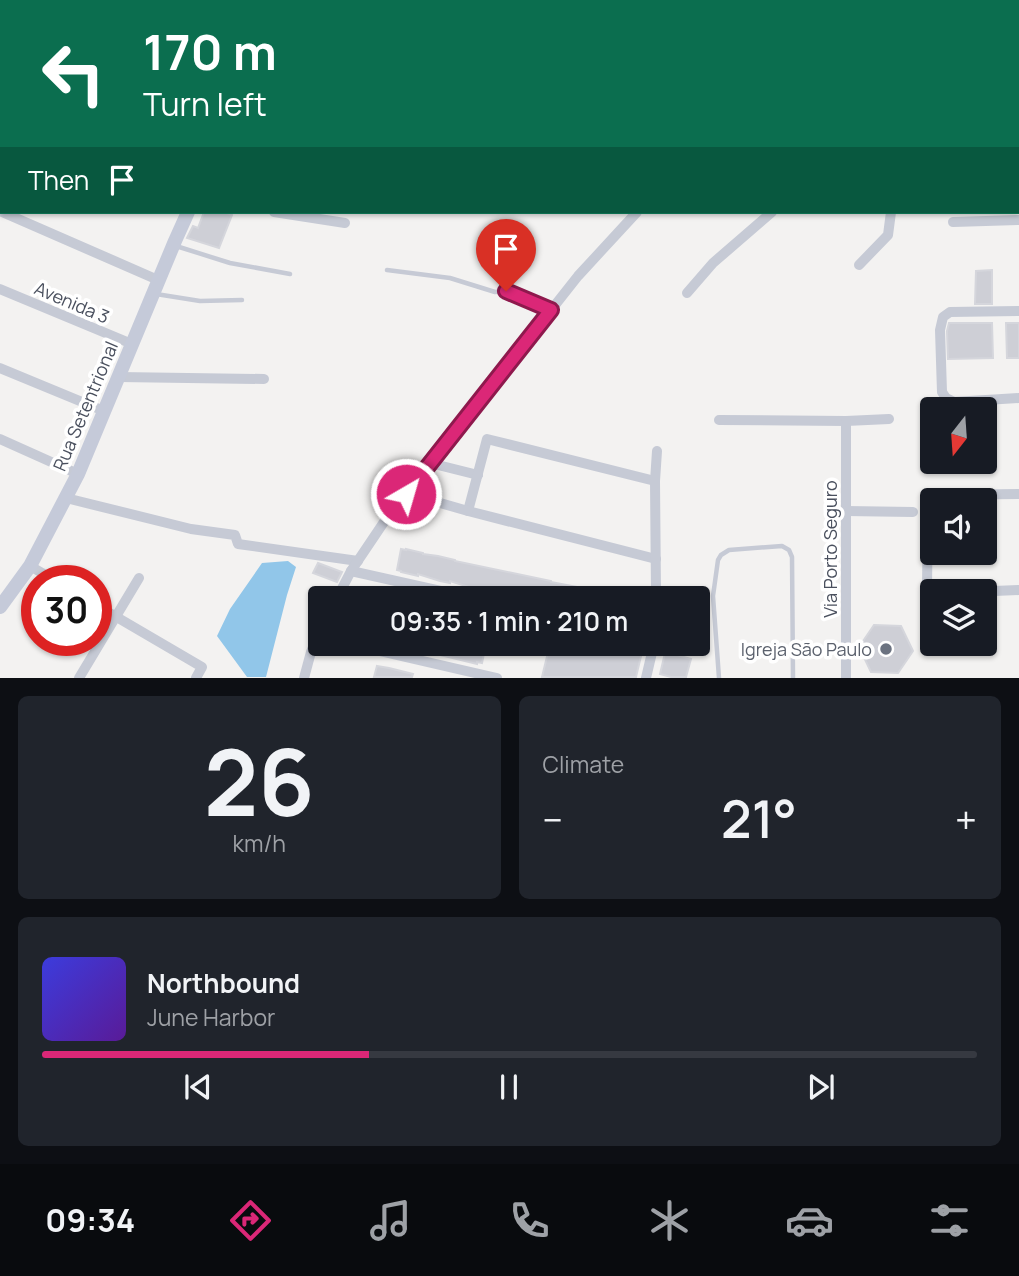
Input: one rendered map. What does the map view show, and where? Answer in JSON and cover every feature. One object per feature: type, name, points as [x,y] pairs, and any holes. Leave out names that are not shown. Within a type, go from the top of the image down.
[{"type":"street","points":[[6,214],[156,287]]},
{"type":"street","name":"Rua Setentrional","points":[[31,565],[78,474],[187,214]]},
{"type":"street","points":[[287,214],[345,223]]},
{"type":"street","points":[[343,586],[386,519],[578,276],[635,214]]},
{"type":"street","points":[[687,293],[713,263],[770,214]]},
{"type":"street","points":[[859,265],[888,235],[891,214]]},
{"type":"street","points":[[953,222],[992,216],[1019,220]]},
{"type":"street","name":"Avenida 3","points":[[0,289],[132,344]]},
{"type":"street","points":[[1019,311],[954,311],[943,317],[940,330],[942,392],[947,399],[958,402],[1019,398]]},
{"type":"street","points":[[0,368],[104,411]]},
{"type":"street","points":[[119,377],[264,379]]},
{"type":"street","points":[[719,420],[889,419]]},
{"type":"street","name":"Via Porto Seguro","points":[[846,421],[846,677]]},
{"type":"street","points":[[0,439],[78,474]]},
{"type":"street","points":[[468,510],[487,439],[655,481]]},
{"type":"street","points":[[656,586],[657,451]]},
{"type":"street","points":[[430,463],[478,475]]},
{"type":"street","points":[[928,579],[928,503],[932,495],[1019,494]]},
{"type":"street","points":[[66,498],[191,529],[235,535],[238,544],[358,561]]},
{"type":"street","points":[[423,498],[656,559]]},
{"type":"street","points":[[846,511],[913,512]]},
{"type":"street","points":[[351,571],[418,586]]},
{"type":"street","name":"Rua Setentrional","points":[[0,607],[21,578]]},
{"type":"street","points":[[79,677],[139,578]]},
{"type":"street","points":[[997,591],[1019,590]]},
{"type":"street","points":[[112,615],[202,667],[196,677]]},
{"type":"street","points":[[304,677],[310,656]]},
{"type":"street","points":[[403,656],[497,677]]},
{"type":"street","points":[[646,677],[651,656]]},
{"type":"lane","points":[[173,245],[230,263],[290,274]]},
{"type":"lane","points":[[387,270],[450,278],[495,292],[506,291],[551,310]]},
{"type":"lane","points":[[156,287],[200,301],[242,300]]},
{"type":"lane","points":[[719,677],[713,597],[718,560],[729,550],[782,546],[789,550],[792,558],[793,677]]},
{"type":"water","points":[[288,561],[296,567],[266,677],[247,677],[217,636],[230,609],[262,563]]},
{"type":"building","points":[[203,214],[232,215],[219,248],[187,238],[193,226],[198,228]]},
{"type":"building","points":[[992,270],[992,304],[975,304],[976,271]]},
{"type":"building","points":[[949,323],[992,323],[993,358],[948,359]]},
{"type":"building","points":[[1006,323],[1019,323],[1019,358],[1007,358]]},
{"type":"building","points":[[401,549],[406,549],[572,586],[466,586],[397,570]]},
{"type":"building","points":[[318,563],[342,572],[337,582],[313,573]]},
{"type":"building","name":"Igreja São Paulo","points":[[874,625],[901,626],[913,651],[898,673],[871,672],[859,647]]},
{"type":"building","points":[[444,656],[483,656],[482,663]]},
{"type":"building","points":[[547,656],[641,656],[636,677],[542,677]]},
{"type":"building","points":[[664,656],[691,659],[686,677],[660,674]]},
{"type":"building","points":[[377,666],[413,674],[412,677],[374,677]]},
{"type":"place","name":"Igreja São Paulo","points":[[886,649]]},
{"type":"route","points":[[406,494],[551,310],[506,291]]}]
